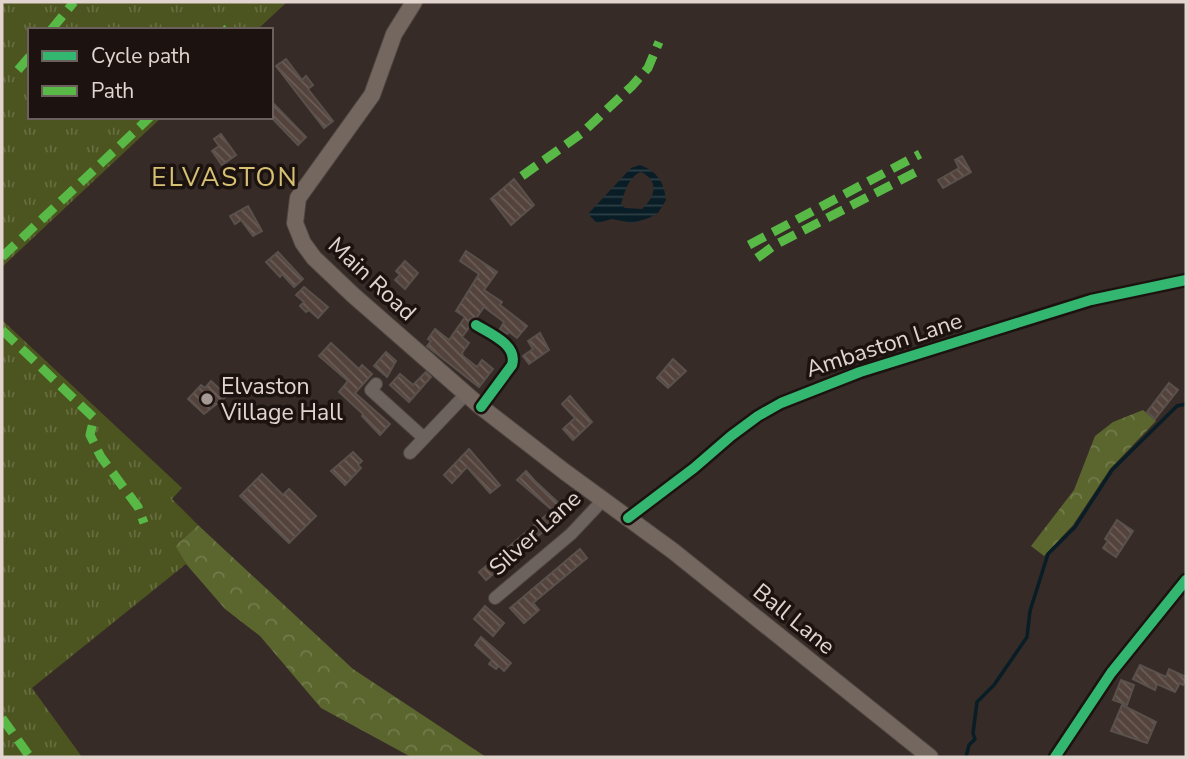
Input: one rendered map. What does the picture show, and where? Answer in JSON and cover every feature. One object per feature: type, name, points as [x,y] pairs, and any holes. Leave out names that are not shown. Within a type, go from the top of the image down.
[{"type":"main road","name":"Main Road","points":[[414,2],[394,34],[372,94],[303,189],[296,206],[295,223],[303,243],[314,258],[481,407],[628,518]]},
{"type":"main road","name":"Ball Lane","points":[[628,518],[930,757]]},
{"type":"street","name":"Ambaston Lane","points":[[628,518],[731,436],[780,403],[860,372],[1091,300],[1186,280]]},
{"type":"street","points":[[476,325],[510,348],[514,358],[512,365],[481,407]]},
{"type":"street","points":[[376,384],[371,390],[424,438]]},
{"type":"street","points":[[410,453],[466,394]]},
{"type":"street","name":"Silver Lane","points":[[495,598],[571,534],[603,500]]},
{"type":"street","points":[[1055,757],[1111,673],[1186,580]]},
{"type":"green space","points":[[2,2],[287,2],[259,28],[28,28],[28,119],[160,119],[2,267]]},
{"type":"green space","points":[[2,320],[182,488],[172,499],[198,525],[175,546],[186,564],[32,688],[82,757],[2,757]]},
{"type":"green space","points":[[1143,410],[1156,421],[1110,469],[1073,525],[1044,556],[1031,546],[1074,490],[1095,436],[1113,422]]},
{"type":"green space","points":[[198,525],[353,669],[486,757],[411,757],[321,708],[260,636],[225,609],[186,564],[175,546]]},
{"type":"water","points":[[640,165],[659,178],[666,200],[658,213],[632,223],[612,219],[597,223],[588,214],[631,168]],"holes":[[[641,172],[653,184],[650,199],[642,209],[625,208],[621,204],[630,181]]]},
{"type":"building","points":[[286,59],[302,80],[306,76],[313,85],[308,89],[333,121],[324,128],[276,66]]},
{"type":"building","points":[[273,103],[306,137],[298,145],[273,119]]},
{"type":"building","points":[[221,134],[236,155],[222,165],[212,151],[219,146],[214,139]]},
{"type":"building","points":[[962,156],[971,172],[943,188],[938,180],[959,168],[955,160]]},
{"type":"building","points":[[514,179],[534,205],[511,225],[491,199]]},
{"type":"building","points":[[248,206],[262,231],[253,236],[241,220],[235,224],[230,216]]},
{"type":"building","points":[[466,251],[497,272],[484,290],[502,302],[500,305],[527,326],[517,338],[509,332],[507,334],[500,329],[504,322],[484,307],[477,317],[469,320],[468,329],[462,337],[469,343],[462,353],[463,356],[477,367],[482,360],[493,369],[479,387],[427,346],[435,329],[449,340],[465,317],[456,311],[479,274],[460,261]]},
{"type":"building","points":[[278,252],[303,279],[294,287],[266,262]]},
{"type":"building","points":[[405,261],[418,273],[405,289],[395,280],[400,275],[396,271]]},
{"type":"building","points":[[304,287],[328,307],[318,318],[300,306],[304,302],[296,295]]},
{"type":"building","points":[[540,333],[549,350],[529,364],[523,356],[533,349],[528,341]]},
{"type":"building","points":[[331,343],[359,369],[362,365],[372,374],[355,393],[390,424],[380,435],[363,414],[339,392],[348,381],[319,356]]},
{"type":"building","points":[[386,352],[396,361],[387,377],[374,366]]},
{"type":"building","points":[[673,359],[686,371],[668,388],[657,378]]},
{"type":"building","points":[[426,372],[431,377],[409,402],[390,385],[400,374],[413,385]]},
{"type":"building","name":"Elvaston Village Hall","points":[[211,381],[227,396],[204,414],[188,399],[201,385],[205,388]]},
{"type":"building","points":[[1169,383],[1178,390],[1155,419],[1147,412]]},
{"type":"building","points":[[570,396],[592,422],[573,440],[563,429],[575,418],[562,404]]},
{"type":"building","points":[[469,449],[500,485],[490,493],[467,467],[452,483],[444,475]]},
{"type":"building","points":[[353,452],[362,461],[358,465],[361,468],[345,485],[331,471]]},
{"type":"building","points":[[526,471],[565,509],[558,515],[517,480]]},
{"type":"building","points":[[262,474],[283,495],[289,489],[316,516],[289,543],[240,496]]},
{"type":"building","points":[[550,512],[557,520],[486,580],[479,572]]},
{"type":"building","points":[[1117,520],[1133,531],[1116,557],[1103,548],[1108,541],[1105,539]]},
{"type":"building","points":[[580,549],[587,558],[533,603],[539,610],[524,623],[510,608]]},
{"type":"building","points":[[485,606],[504,623],[493,636],[474,619]]},
{"type":"building","points":[[481,637],[511,663],[504,671],[499,666],[496,669],[489,664],[492,660],[475,645]]},
{"type":"building","points":[[1140,665],[1166,677],[1169,669],[1186,679],[1175,692],[1157,684],[1155,690],[1133,679]]},
{"type":"building","points":[[1121,680],[1134,685],[1127,705],[1113,700]]},
{"type":"building","points":[[1122,705],[1156,722],[1147,743],[1111,731]]},
{"type":"waterway","points":[[966,757],[969,745],[975,739],[973,733],[977,702],[994,685],[1027,637],[1030,611],[1048,554],[1075,527],[1112,470],[1177,406],[1186,404]]},
{"type":"marked path","points":[[53,28],[74,2]]},
{"type":"marked path","points":[[522,176],[582,133],[632,86],[648,68],[659,42]]},
{"type":"marked path","points":[[18,70],[28,58]]},
{"type":"marked path","points":[[2,257],[148,119]]},
{"type":"marked path","points":[[749,245],[920,154]]},
{"type":"marked path","points":[[757,258],[775,245],[922,169]]},
{"type":"marked path","points":[[2,330],[94,418],[90,435],[101,457],[138,507],[144,523]]},
{"type":"marked path","points":[[2,718],[30,757]]},
{"type":"cycle path","points":[[628,518],[731,436],[781,403],[860,372],[1091,300],[1186,280]]},
{"type":"cycle path","points":[[476,325],[502,341],[513,358],[512,365],[481,407]]},
{"type":"cycle path","points":[[1055,757],[1111,673],[1186,580]]},
{"type":"place","name":"Elvaston Village Hall","points":[[207,399]]},
{"type":"district","name":"ELVASTON","points":[[225,177]]}]
